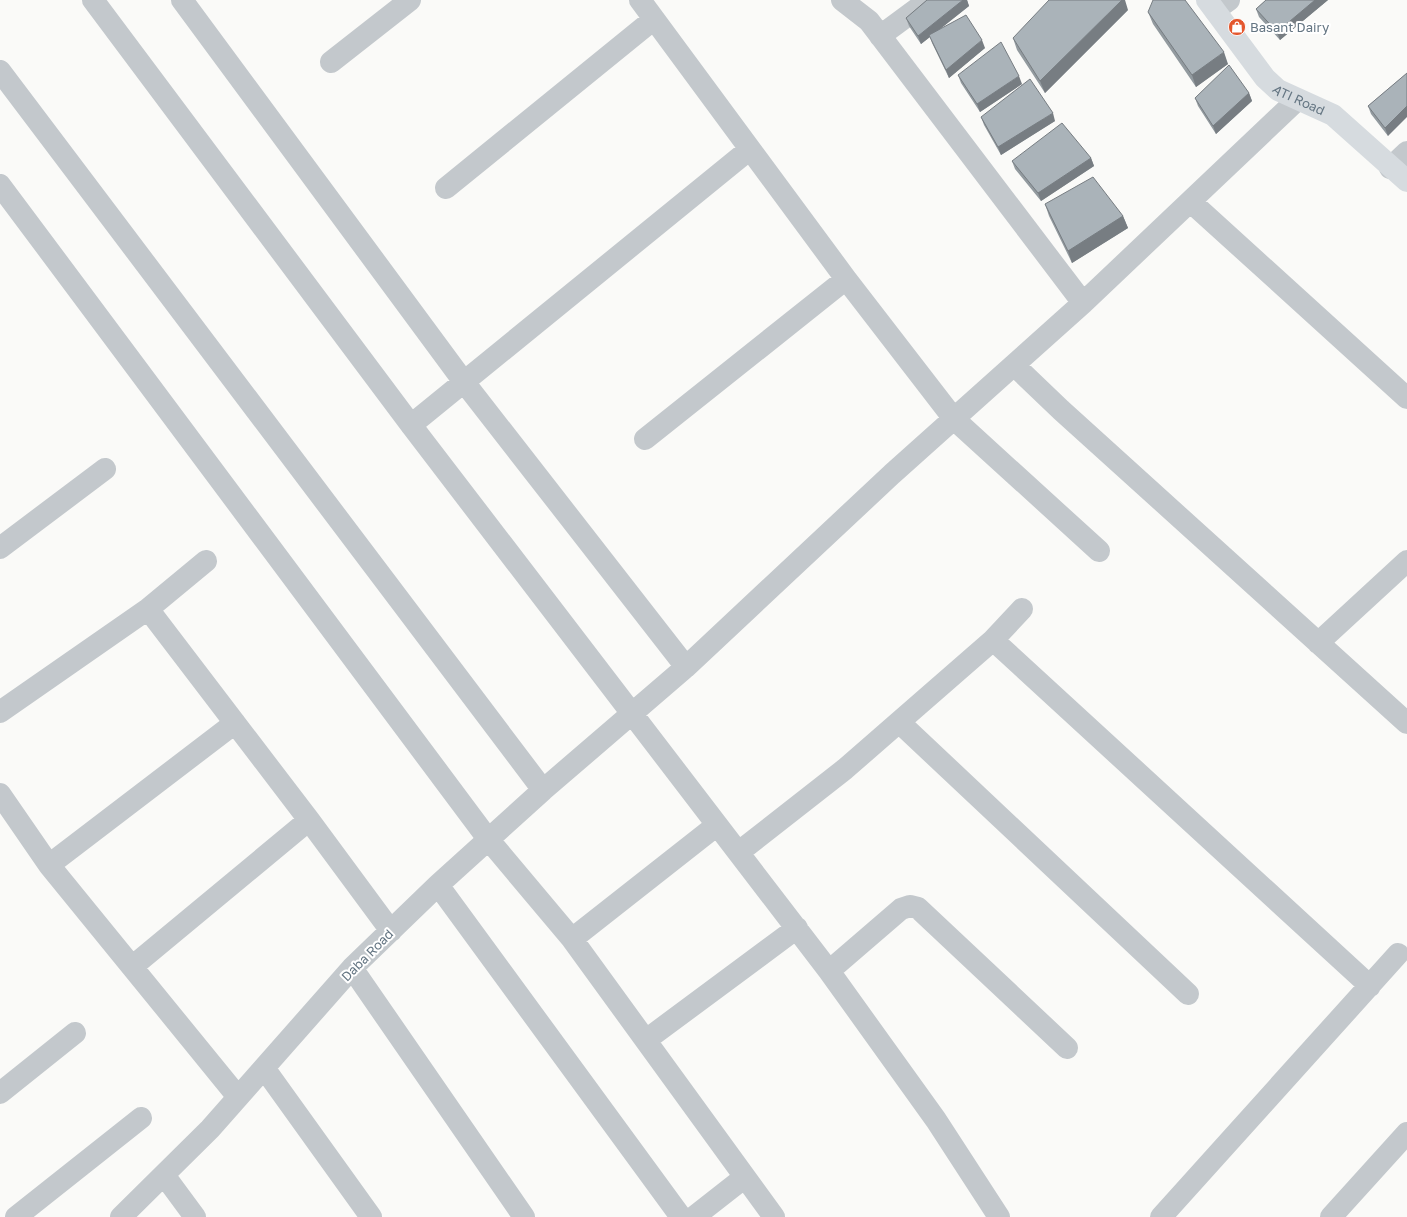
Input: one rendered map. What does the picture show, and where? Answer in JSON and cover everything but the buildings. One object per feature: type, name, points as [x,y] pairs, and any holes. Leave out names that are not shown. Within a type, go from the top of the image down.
[{"type":"street","points":[[93,0],[411,425],[797,928],[936,1120],[999,1217]]},
{"type":"street","points":[[182,0],[464,382],[686,667]]},
{"type":"street","points":[[331,62],[410,0]]},
{"type":"street","points":[[640,0],[846,279],[954,419],[1098,551]]},
{"type":"street","points":[[842,0],[869,21],[1083,303]]},
{"type":"street","points":[[880,36],[929,0]]},
{"type":"street","name":"ATI Road","points":[[1217,3],[1265,78],[1278,90],[1297,100],[1333,114],[1390,168],[1407,181]]},
{"type":"street","points":[[446,188],[654,19]]},
{"type":"street","points":[[0,71],[543,790]]},
{"type":"street","name":"Daba Road","points":[[121,1217],[164,1175],[238,1097],[352,968],[438,884],[543,790],[686,667],[892,474],[1083,303],[1297,100]]},
{"type":"street","points":[[411,425],[750,149]]},
{"type":"street","points":[[1390,168],[1407,152]]},
{"type":"street","points":[[0,185],[488,839],[572,939],[774,1217]]},
{"type":"street","points":[[1191,202],[1407,398]]},
{"type":"street","points":[[644,439],[846,279]]},
{"type":"street","points":[[1014,365],[1407,723]]},
{"type":"street","points":[[0,548],[105,469]]},
{"type":"street","points":[[1318,643],[1407,560]]},
{"type":"street","points":[[0,712],[148,610],[206,561]]},
{"type":"street","points":[[739,852],[845,769],[993,640],[1022,609]]},
{"type":"street","points":[[148,610],[235,722],[391,931]]},
{"type":"street","points":[[993,640],[1370,986]]},
{"type":"street","points":[[49,865],[235,722]]},
{"type":"street","points":[[899,722],[1188,994]]},
{"type":"street","points":[[0,794],[49,865],[133,966],[238,1097]]},
{"type":"street","points":[[133,966],[309,820]]},
{"type":"street","points":[[572,939],[717,825]]},
{"type":"street","points":[[438,884],[681,1217]]},
{"type":"street","points":[[829,971],[901,909],[910,906],[918,908],[1067,1048]]},
{"type":"street","points":[[646,1040],[797,928]]},
{"type":"street","points":[[1161,1217],[1398,954]]},
{"type":"street","points":[[352,968],[524,1217]]},
{"type":"street","points":[[0,1093],[75,1033]]},
{"type":"street","points":[[264,1068],[371,1217]]},
{"type":"street","points":[[16,1217],[141,1118]]},
{"type":"street","points":[[1331,1217],[1407,1134]]},
{"type":"street","points":[[164,1175],[195,1217]]},
{"type":"street","points":[[694,1217],[745,1177]]},
{"type":"place","name":"Basant Dairy","points":[[1237,27]]}]
